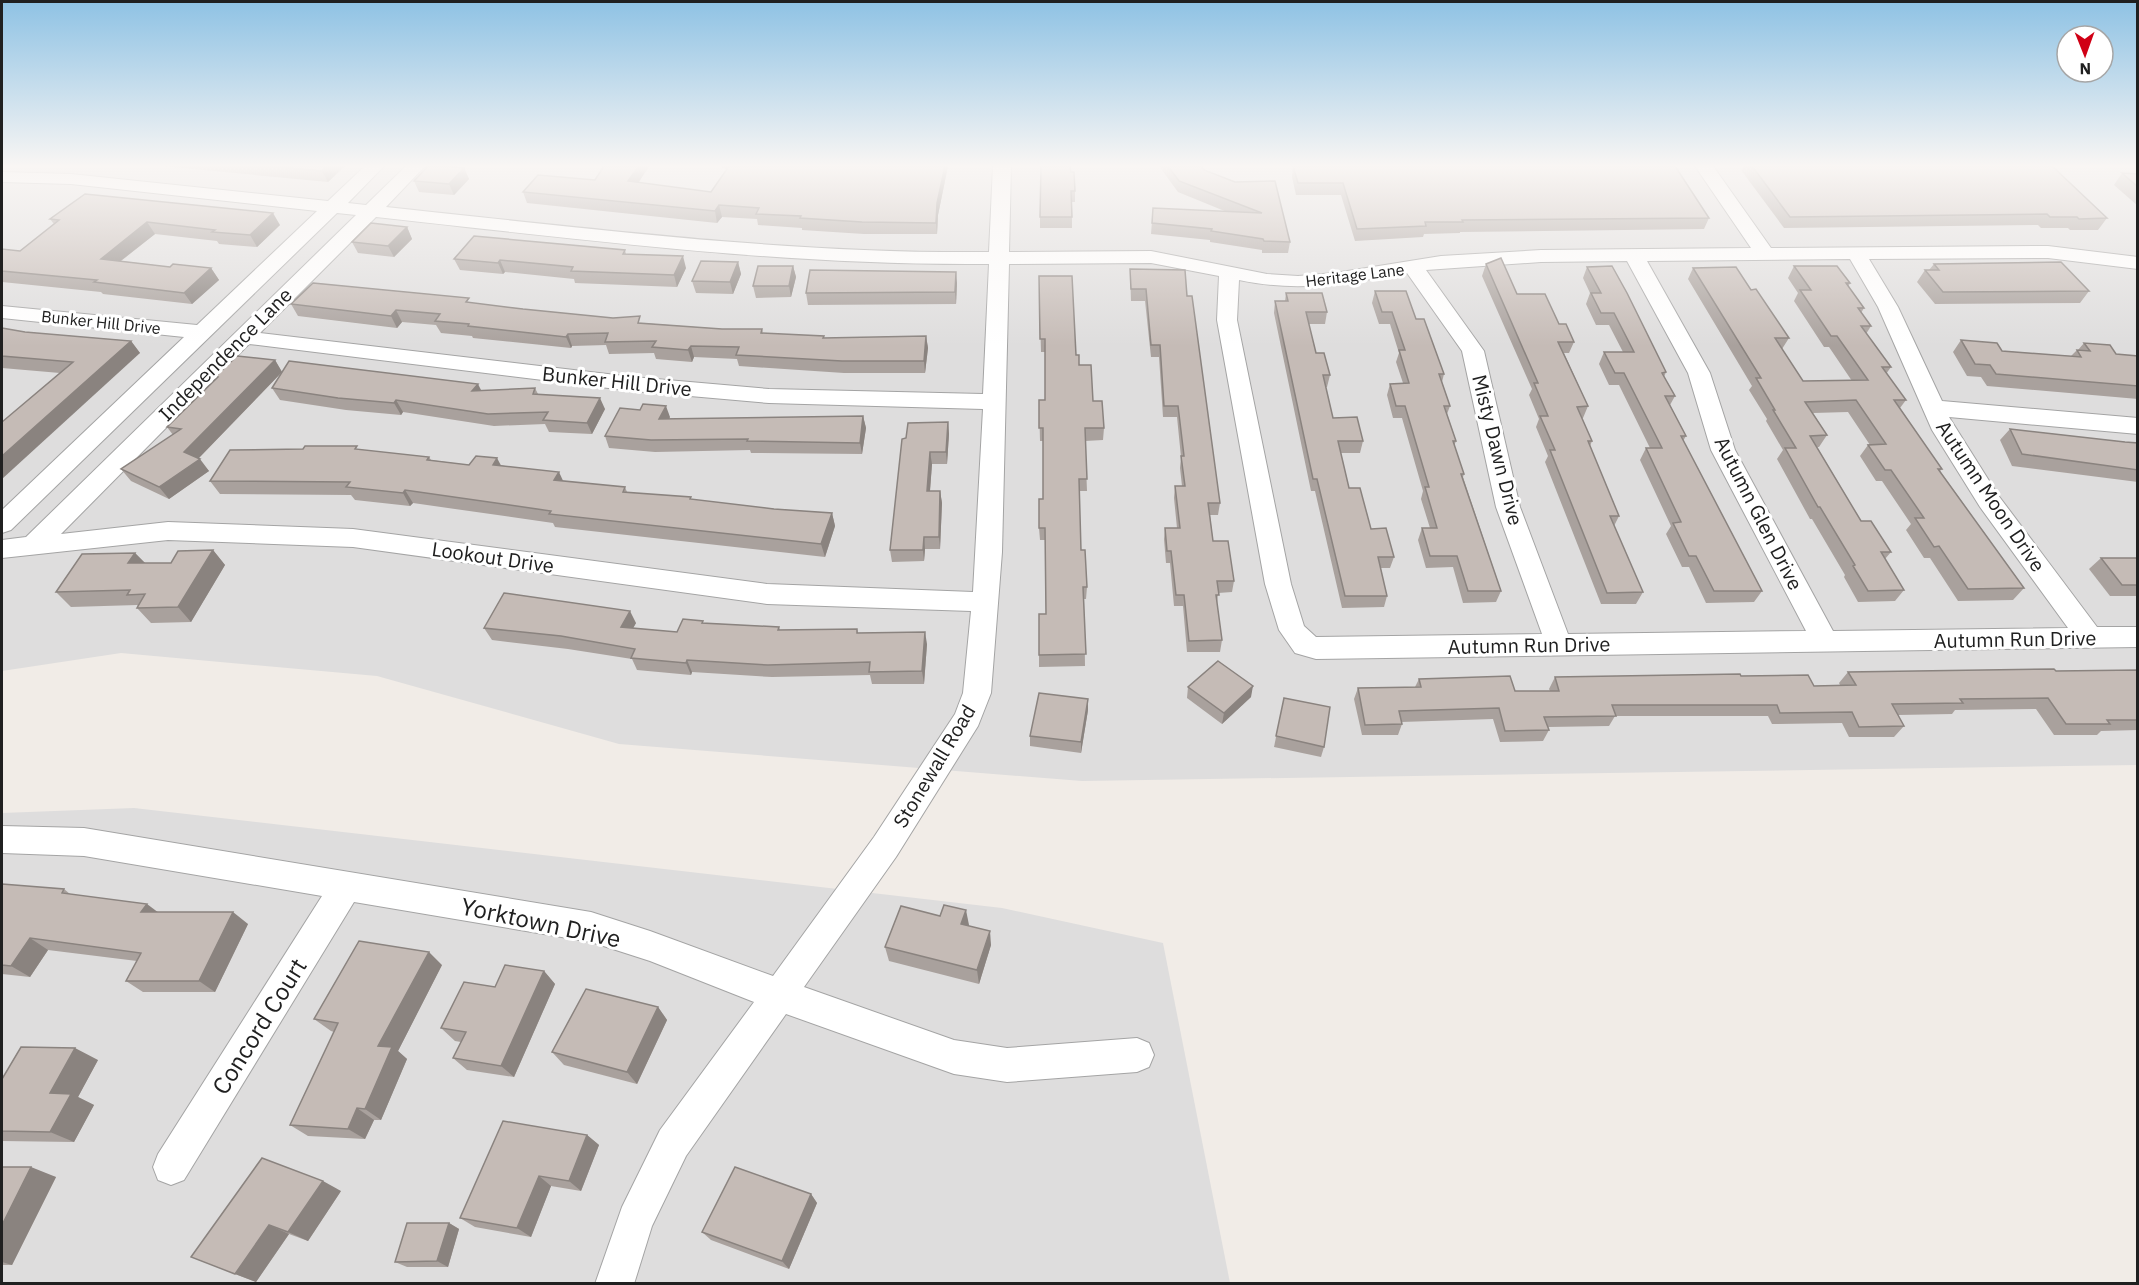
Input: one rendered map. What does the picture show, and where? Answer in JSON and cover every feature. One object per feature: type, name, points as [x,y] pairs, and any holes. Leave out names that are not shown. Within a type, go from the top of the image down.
[{"type":"street","name":"Independence Lane","points":[[2,524],[310,226]]},
{"type":"street","name":"Independence Lane","points":[[35,544],[354,226]]},
{"type":"street","name":"Heritage Lane","points":[[517,226],[779,252],[924,259],[1151,257],[1229,274],[1298,282],[1335,279],[1452,261],[1633,254],[2048,252],[2138,263]]},
{"type":"street","name":"Stonewall Road","points":[[614,1284],[636,1220],[673,1143],[885,847],[968,718],[977,693],[989,552],[999,226]]},
{"type":"street","points":[[1745,226],[1764,253]]},
{"type":"street","name":"Autumn Moon Drive","points":[[1855,252],[1888,307],[1944,430],[1989,501],[2090,638]]},
{"type":"street","name":"Autumn Glen Drive","points":[[1633,254],[1699,373],[1723,450],[1825,641]]},
{"type":"street","name":"Misty Dawn Drive","points":[[1413,267],[1473,351],[1508,507],[1559,645]]},
{"type":"street","name":"Autumn Run Drive","points":[[1229,274],[1227,320],[1278,584],[1292,630],[1305,646],[1316,648],[2138,637]]},
{"type":"street","name":"Bunker Hill Drive","points":[[2,312],[201,332]]},
{"type":"street","name":"Bunker Hill Drive","points":[[242,338],[633,384],[769,396],[993,402]]},
{"type":"street","points":[[1933,408],[2138,426]]},
{"type":"street","name":"Lookout Drive","points":[[2,549],[168,531],[352,538],[767,594],[985,602]]},
{"type":"street","name":"Yorktown Drive","points":[[2,839],[84,842],[591,927],[650,946],[954,1057],[1007,1065],[1137,1055]]},
{"type":"street","name":"Concord Court","points":[[171,1167],[347,885]]},
{"type":"shaded area","points":[[2,226],[2137,226],[2137,765],[1082,781],[619,744],[377,676],[121,653],[2,671]]},
{"type":"shaded area","points":[[134,808],[1002,908],[1163,943],[1230,1283],[2,1283],[2,813]]},
{"type":"building","points":[[51,226],[142,226],[101,259],[170,267],[173,264],[211,268],[184,293],[94,282],[97,280],[2,271],[2,249],[20,251]]},
{"type":"building","points":[[181,226],[259,226],[250,235],[212,232],[215,230]]},
{"type":"building","points":[[368,226],[407,227],[388,246],[352,242]]},
{"type":"building","points":[[1182,226],[1286,226],[1290,242],[1264,241],[1211,231],[1212,229]]},
{"type":"building","points":[[1356,226],[1426,226],[1357,229]]},
{"type":"building","points":[[474,236],[625,250],[623,254],[683,256],[674,275],[571,271],[573,267],[500,260],[498,263],[454,259]]},
{"type":"building","points":[[1501,258],[1517,294],[1545,294],[1559,324],[1566,324],[1574,342],[1558,342],[1588,406],[1577,407],[1592,441],[1588,441],[1619,516],[1610,516],[1643,592],[1607,593],[1550,450],[1555,450],[1540,416],[1548,416],[1534,383],[1538,383],[1486,264]]},
{"type":"building","points":[[701,261],[738,262],[730,282],[692,281]]},
{"type":"building","points":[[2061,262],[2089,291],[1943,292],[1925,270],[1939,270],[1934,264]]},
{"type":"building","points":[[758,266],[793,266],[789,286],[753,286]]},
{"type":"building","points":[[1612,266],[1666,372],[1662,373],[1675,396],[1665,396],[1686,436],[1681,436],[1762,591],[1714,591],[1696,556],[1689,556],[1673,523],[1681,522],[1646,448],[1662,448],[1624,373],[1615,373],[1604,352],[1634,352],[1614,313],[1601,313],[1591,293],[1601,293],[1587,267]]},
{"type":"building","points":[[1794,266],[1837,266],[1850,283],[1846,283],[1864,308],[1858,308],[1871,326],[1861,326],[1891,367],[1882,367],[1906,400],[1894,400],[1942,469],[1938,469],[2024,588],[1968,589],[1939,546],[1934,547],[1915,518],[1924,518],[1891,470],[1885,470],[1868,445],[1886,444],[1856,400],[1805,402],[1827,435],[1810,436],[1861,521],[1871,521],[1891,552],[1881,552],[1904,590],[1868,591],[1853,566],[1855,565],[1818,507],[1785,448],[1796,448],[1756,378],[1761,378],[1693,268],[1736,267],[1751,290],[1756,289],[1789,338],[1775,338],[1803,381],[1868,380],[1837,336],[1831,336],[1800,290],[1811,290]]},
{"type":"building","points":[[1130,269],[1185,270],[1187,296],[1192,296],[1220,503],[1208,503],[1213,541],[1228,541],[1234,581],[1217,581],[1219,595],[1216,595],[1222,640],[1189,641],[1184,595],[1176,595],[1171,551],[1167,551],[1165,528],[1180,528],[1175,486],[1185,486],[1178,406],[1164,406],[1160,345],[1151,345],[1146,289],[1131,289]]},
{"type":"building","points":[[810,270],[956,272],[955,292],[806,293]]},
{"type":"building","points":[[1039,276],[1072,276],[1076,355],[1079,355],[1079,365],[1091,365],[1093,401],[1102,401],[1104,428],[1085,428],[1087,479],[1079,479],[1081,550],[1085,550],[1087,587],[1083,587],[1086,654],[1039,655],[1039,614],[1046,614],[1045,528],[1039,528],[1039,499],[1043,499],[1043,428],[1039,428],[1039,400],[1045,400],[1045,339],[1040,339]]},
{"type":"building","points":[[313,283],[469,298],[466,302],[523,309],[613,318],[640,316],[638,323],[722,329],[762,329],[761,333],[824,336],[823,338],[926,336],[924,361],[842,361],[736,355],[739,347],[691,346],[688,350],[652,347],[656,341],[605,342],[608,333],[568,334],[566,337],[435,321],[440,314],[396,310],[391,316],[291,304]]},
{"type":"building","points":[[1375,291],[1406,291],[1416,319],[1424,319],[1444,374],[1439,374],[1450,406],[1444,406],[1456,441],[1453,441],[1464,474],[1461,474],[1501,591],[1468,591],[1457,556],[1430,556],[1422,528],[1437,528],[1425,487],[1429,487],[1405,406],[1396,406],[1390,384],[1409,383],[1399,350],[1405,350],[1392,312],[1382,312]]},
{"type":"building","points":[[1286,293],[1322,293],[1327,312],[1306,312],[1316,353],[1324,353],[1330,375],[1323,375],[1333,418],[1357,417],[1363,441],[1338,441],[1349,488],[1360,488],[1371,529],[1386,528],[1394,557],[1378,557],[1387,596],[1345,596],[1317,479],[1313,479],[1275,301],[1288,301]]},
{"type":"building","points":[[2,328],[131,341],[2,456],[2,422],[73,362],[2,356]]},
{"type":"building","points":[[1961,340],[1997,343],[2002,351],[2081,357],[2077,350],[2090,351],[2084,343],[2110,345],[2116,354],[2138,356],[2138,386],[1996,374],[1990,365],[1975,364]]},
{"type":"building","points":[[237,356],[275,360],[184,452],[200,459],[159,487],[121,469],[181,429],[167,427]]},
{"type":"building","points":[[289,361],[478,384],[472,391],[535,388],[533,394],[600,398],[587,423],[543,420],[548,412],[488,414],[396,400],[394,403],[338,398],[272,388]]},
{"type":"building","points":[[643,404],[666,406],[659,419],[863,416],[860,443],[747,441],[748,439],[651,440],[605,436],[620,408],[640,410]]},
{"type":"building","points":[[948,422],[946,452],[930,452],[927,491],[940,491],[939,537],[924,537],[923,550],[890,550],[902,439],[906,438],[908,423]]},
{"type":"building","points":[[2010,429],[2138,443],[2138,470],[2022,454]]},
{"type":"building","points":[[305,446],[357,446],[355,449],[429,457],[427,460],[469,465],[476,456],[497,458],[493,465],[559,472],[554,480],[625,487],[623,492],[691,497],[690,499],[774,509],[832,513],[821,544],[549,514],[551,511],[405,490],[403,493],[346,487],[350,482],[210,481],[230,450],[303,449]]},
{"type":"building","points":[[213,550],[178,607],[137,608],[145,594],[127,595],[130,590],[56,592],[82,554],[135,553],[128,563],[171,563],[178,551]]},
{"type":"building","points":[[2101,558],[2138,558],[2138,585],[2122,585]]},
{"type":"building","points":[[504,593],[630,611],[621,627],[677,632],[683,619],[703,621],[702,623],[779,627],[778,630],[857,629],[857,633],[925,632],[922,671],[869,672],[870,662],[768,665],[687,660],[686,663],[631,658],[635,649],[561,636],[484,628]]},
{"type":"building","points":[[1218,661],[1253,686],[1224,713],[1188,687]]},
{"type":"building","points":[[2054,669],[2056,671],[2138,670],[2138,720],[2107,720],[2110,724],[2066,724],[2048,698],[1960,699],[1963,703],[1892,704],[1904,726],[1859,727],[1852,712],[1780,713],[1777,705],[1612,705],[1616,716],[1544,717],[1549,730],[1505,731],[1499,708],[1399,711],[1402,724],[1365,725],[1358,688],[1421,687],[1419,679],[1510,676],[1515,691],[1559,691],[1555,677],[1740,674],[1741,676],[1808,675],[1814,686],[1856,685],[1848,672]]},
{"type":"building","points":[[1039,693],[1088,699],[1081,742],[1030,736]]},
{"type":"building","points":[[1284,698],[1330,707],[1324,747],[1276,736]]},
{"type":"building","points":[[2,884],[64,889],[62,893],[147,904],[141,912],[233,912],[199,981],[126,981],[141,953],[30,938],[11,966],[2,965]]},
{"type":"building","points":[[944,905],[966,910],[961,924],[990,931],[977,970],[885,947],[901,906],[940,916]]},
{"type":"building","points":[[359,941],[429,952],[378,1046],[392,1047],[365,1109],[357,1108],[348,1129],[290,1125],[338,1023],[314,1019]]},
{"type":"building","points":[[505,965],[544,971],[501,1066],[453,1058],[466,1032],[441,1028],[464,982],[495,987]]},
{"type":"building","points":[[586,989],[658,1007],[627,1072],[552,1052]]},
{"type":"building","points":[[21,1047],[75,1048],[50,1093],[71,1094],[50,1132],[2,1131],[2,1079]]},
{"type":"building","points":[[503,1121],[587,1135],[569,1181],[539,1176],[517,1228],[460,1218]]},
{"type":"building","points":[[262,1158],[323,1181],[288,1232],[269,1225],[235,1274],[191,1257]]},
{"type":"building","points":[[2,1167],[31,1167],[2,1225]]},
{"type":"building","points":[[735,1167],[811,1194],[782,1261],[702,1232]]},
{"type":"building","points":[[407,1223],[449,1223],[437,1261],[395,1262]]}]
